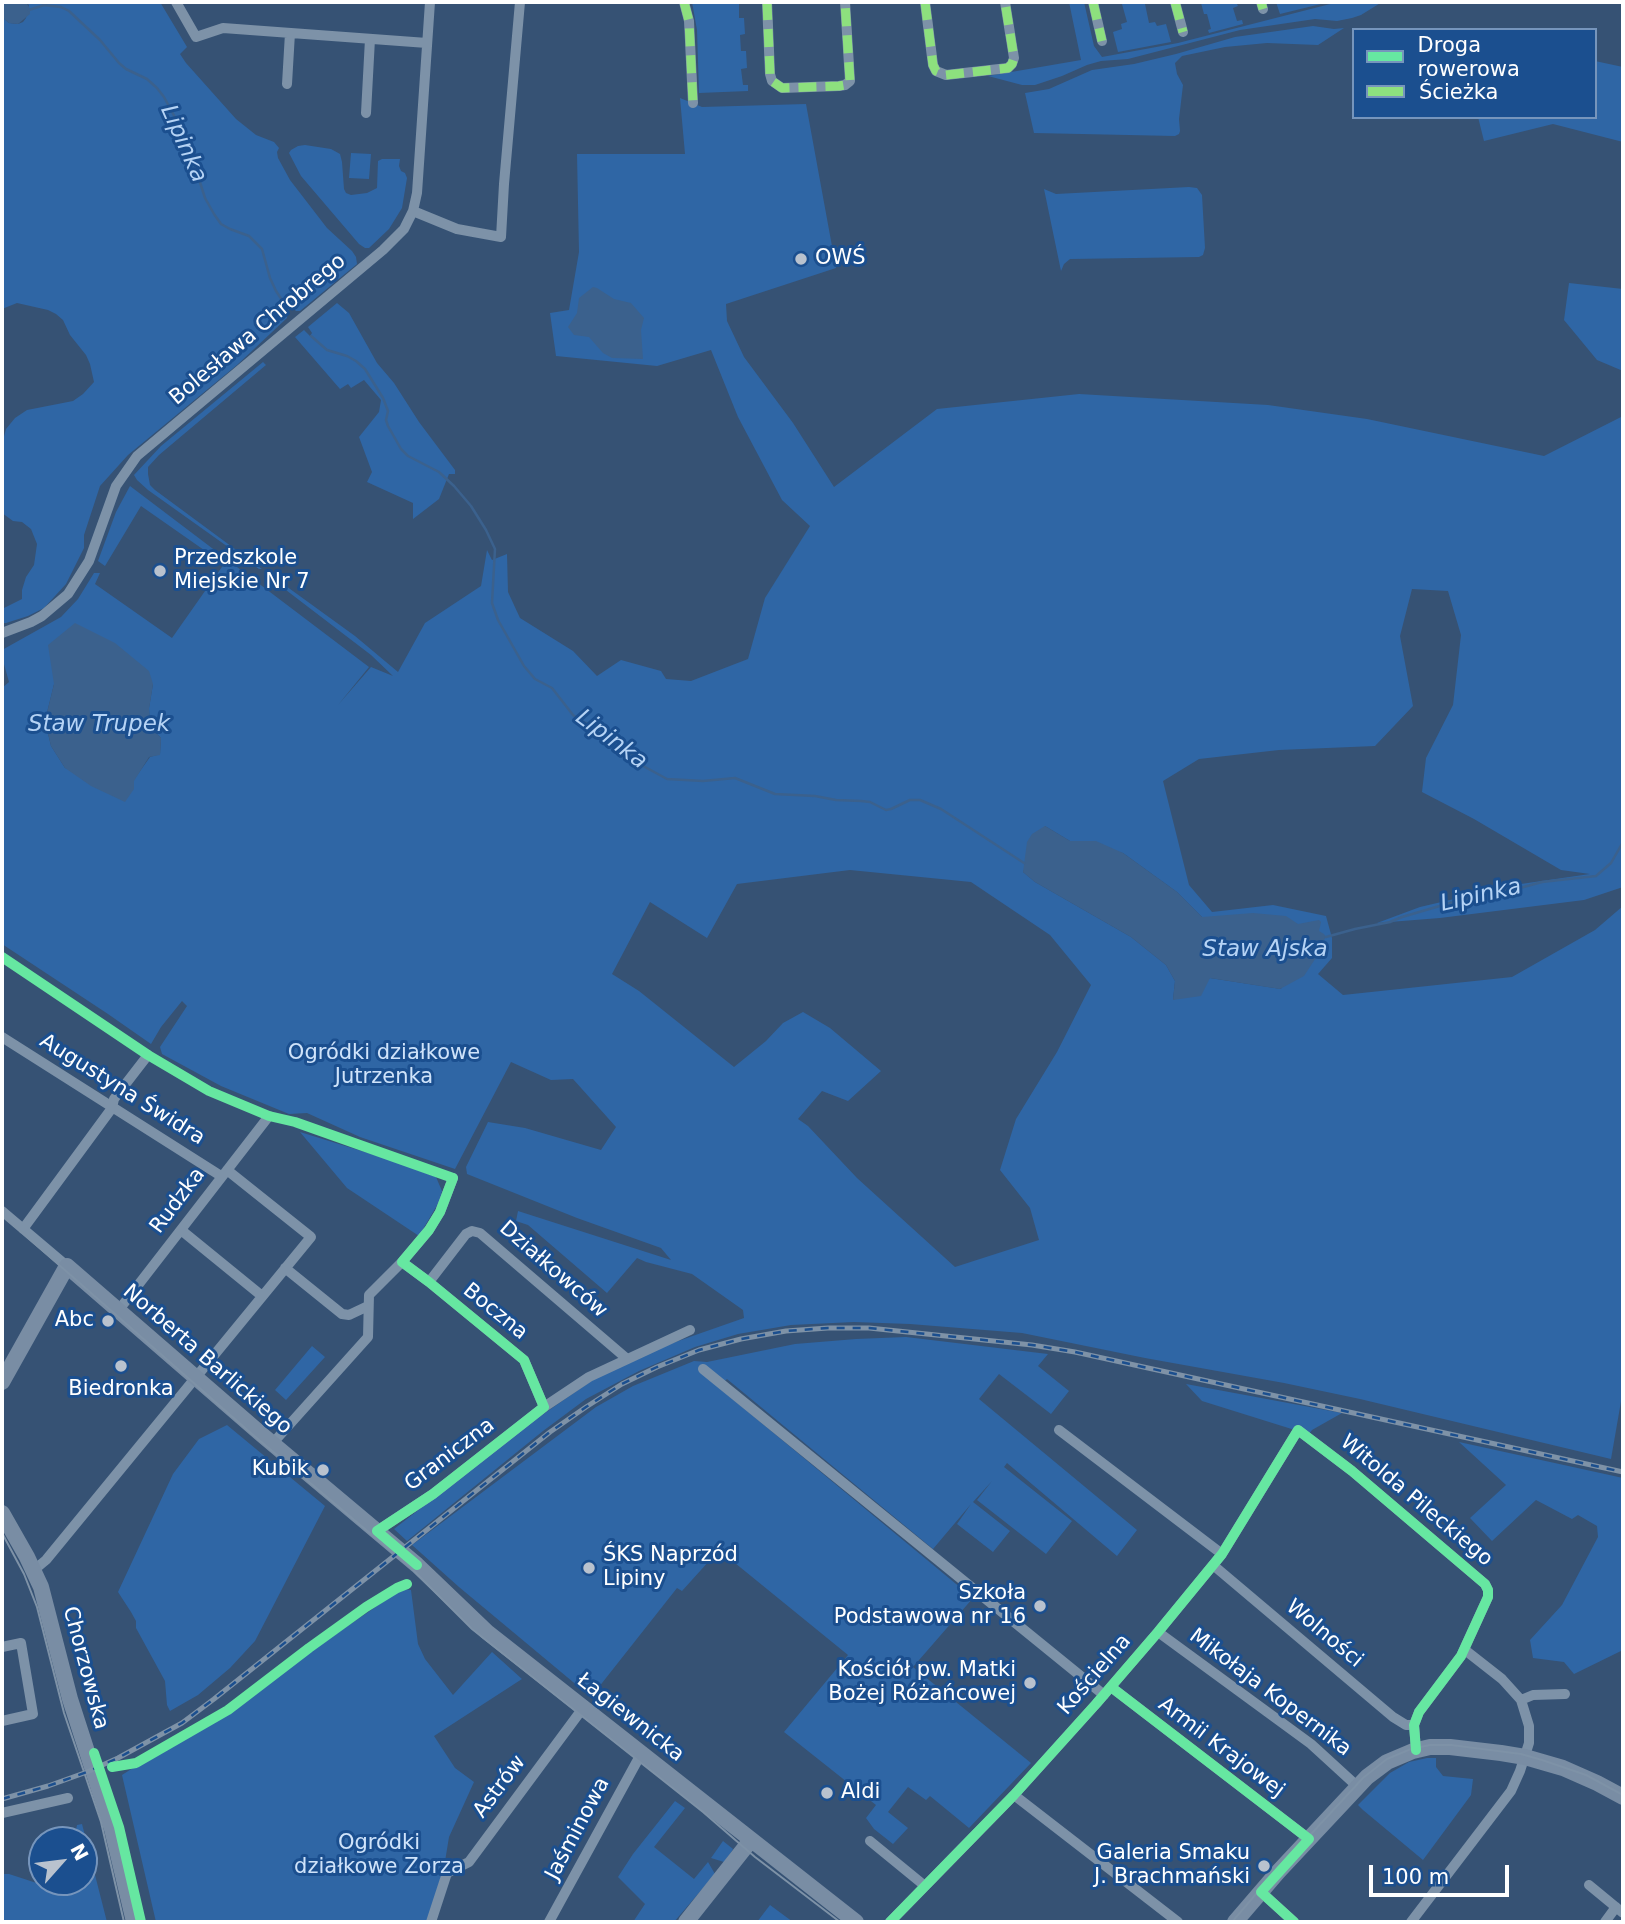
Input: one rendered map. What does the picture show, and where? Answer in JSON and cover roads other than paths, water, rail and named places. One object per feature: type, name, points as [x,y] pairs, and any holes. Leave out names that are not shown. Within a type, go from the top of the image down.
[{"type":"street","points":[[176,2],[196,37],[223,28],[427,43]]},
{"type":"street","name":"Bolesława Chrobrego","points":[[2,634],[42,616],[68,594],[89,561],[116,485],[137,456],[383,250],[404,229],[413,211],[416,193],[430,2]]},
{"type":"street","points":[[413,211],[457,229],[501,237],[520,2]]},
{"type":"street","points":[[684,2],[689,21],[693,103]]},
{"type":"street","points":[[767,2],[770,74],[772,81],[782,88],[839,86],[850,81],[845,2]]},
{"type":"street","points":[[925,2],[933,65],[936,71],[946,75],[1008,68],[1012,64],[1014,58],[1004,2]]},
{"type":"street","points":[[1093,2],[1102,41]]},
{"type":"street","points":[[1175,2],[1183,32]]},
{"type":"street","points":[[287,84],[290,33]]},
{"type":"street","points":[[366,113],[370,39]]},
{"type":"street","name":"Augustyna Świdra","points":[[2,1037],[112,1108],[224,1173],[311,1237],[285,1268]]},
{"type":"street","points":[[23,1229],[148,1055]]},
{"type":"street","name":"Rudzka","points":[[118,1311],[269,1116]]},
{"type":"street","points":[[272,1444],[368,1337],[369,1295],[429,1230],[440,1212],[453,1178]]},
{"type":"street","name":"Norberta Barlickiego","points":[[2,1211],[272,1444],[382,1535]]},
{"type":"street","points":[[181,1230],[262,1296]]},
{"type":"street","name":"Działkowców","points":[[429,1282],[466,1234],[472,1231],[480,1233],[626,1358]]},
{"type":"street","name":"Boczna","points":[[402,1262],[524,1360],[544,1407]]},
{"type":"street","points":[[2,1382],[67,1266]]},
{"type":"street","points":[[34,1570],[46,1560],[285,1268],[342,1314],[349,1315],[368,1306]]},
{"type":"street","name":"Graniczna","points":[[382,1535],[544,1407],[589,1377],[690,1330]]},
{"type":"street","name":"Armii Krajowej","points":[[703,1368],[1107,1691],[1309,1839]]},
{"type":"street","points":[[1059,1430],[1222,1553]]},
{"type":"street","name":"Kościelna","points":[[890,1922],[1014,1796],[1158,1632],[1222,1553],[1298,1430]]},
{"type":"street","name":"Witolda Pileckiego","points":[[1298,1430],[1352,1471],[1485,1584],[1488,1597],[1465,1650],[1427,1700],[1413,1725]]},
{"type":"street","name":"Chorzowska","points":[[2,1513],[41,1587],[63,1676],[114,1838],[134,1922]]},
{"type":"street","name":"Łagiewnicka","points":[[382,1535],[487,1632],[856,1922]]},
{"type":"street","name":"Wolności","points":[[1213,1565],[1392,1717],[1406,1725],[1413,1725]]},
{"type":"street","name":"Mikołaja Kopernika","points":[[1158,1632],[1303,1737],[1358,1787]]},
{"type":"street","points":[[2,1647],[21,1643],[33,1714],[2,1721]]},
{"type":"street","points":[[1411,1922],[1511,1791],[1525,1757],[1530,1735],[1521,1700],[1502,1679],[1465,1650]]},
{"type":"street","points":[[1521,1700],[1533,1695],[1565,1694]]},
{"type":"street","name":"Astrów","points":[[431,1922],[447,1874],[469,1862],[583,1708]]},
{"type":"street","points":[[1413,1725],[1416,1750]]},
{"type":"street","points":[[1234,1922],[1373,1771],[1416,1750],[1450,1747],[1525,1757],[1563,1768],[1623,1797]]},
{"type":"street","name":"Jaśminowa","points":[[549,1922],[640,1754]]},
{"type":"street","points":[[1014,1796],[1178,1922]]},
{"type":"street","points":[[2,1813],[68,1798]]},
{"type":"street","points":[[686,1922],[751,1840]]},
{"type":"street","points":[[870,1842],[925,1886]]},
{"type":"street","points":[[1589,1885],[1620,1910],[1605,1922]]},
{"type":"street","points":[[1261,1892],[1294,1922]]},
{"type":"water","points":[[2,2],[26,2],[30,14],[18,24],[9,23],[2,17]]},
{"type":"water","points":[[593,287],[614,299],[631,303],[644,318],[641,330],[643,359],[612,358],[603,353],[589,337],[574,335],[568,327],[577,313],[579,298]]},
{"type":"water","name":"Staw Trupek","points":[[75,623],[115,643],[149,671],[153,684],[149,709],[150,727],[161,738],[160,755],[149,757],[125,802],[91,786],[65,768],[51,746],[45,721],[54,684],[48,645]]},
{"type":"water","name":"Staw Ajska","points":[[1045,826],[1070,841],[1096,841],[1123,853],[1177,892],[1202,917],[1253,913],[1286,916],[1298,924],[1319,920],[1319,931],[1326,937],[1316,944],[1321,950],[1304,976],[1280,989],[1210,978],[1201,996],[1173,1000],[1175,981],[1166,965],[1131,937],[1035,882],[1023,872],[1027,842],[1032,834]]},
{"type":"waterway","name":"Lipinka","points":[[29,10],[44,5],[69,11],[100,40],[119,63],[157,88],[178,123],[205,198],[214,214],[221,224],[249,236],[262,249],[270,278],[288,309]]},
{"type":"waterway","name":"Lipinka","points":[[311,336],[327,350],[347,356],[365,369],[383,398],[388,411],[388,426],[401,449],[408,456],[439,472],[471,506],[495,549],[492,603],[498,620],[524,666],[535,679],[552,688],[581,721],[604,731],[645,767],[667,779],[703,781],[735,778],[775,794],[870,802],[886,810],[910,800],[920,800],[941,809],[1024,863]]},
{"type":"waterway","name":"Lipinka","points":[[1326,937],[1390,922],[1491,891],[1596,876],[1611,863],[1623,842]]},
{"type":"tram line","points":[[2,1215],[252,1434],[409,1566],[472,1629],[840,1922]]},
{"type":"tram line","points":[[2,1533],[24,1574],[37,1607],[64,1713],[101,1822],[124,1922]]},
{"type":"tram line","points":[[1232,1922],[1363,1778],[1387,1759],[1411,1749],[1451,1745],[1521,1754],[1586,1775],[1623,1795]]},
{"type":"railway","points":[[2,1799],[87,1772],[182,1723],[550,1432],[586,1407],[622,1384],[657,1367],[699,1350],[741,1339],[786,1331],[869,1328],[1032,1345],[1075,1352],[1623,1472]]},
{"type":"place","name":"OWŚ","points":[[801,259]]},
{"type":"place","name":"Przedszkole Miejskie Nr 7","points":[[160,571]]},
{"type":"place","name":"Abc","points":[[108,1321]]},
{"type":"place","name":"Biedronka","points":[[121,1366]]},
{"type":"place","name":"Kubik","points":[[323,1470]]},
{"type":"place","name":"ŚKS Naprzód Lipiny","points":[[589,1568]]},
{"type":"place","name":"Szkoła Podstawowa nr 16","points":[[1040,1606]]},
{"type":"place","name":"Kościół pw. Matki Bożej Różańcowej","points":[[1030,1683]]},
{"type":"place","name":"Aldi","points":[[827,1793]]},
{"type":"place","name":"Galeria Smaku J. Brachmański","points":[[1264,1866]]},
{"type":"park label","name":"Ogródki działkowe Jutrzenka","points":[[384,1066]]},
{"type":"park label","name":"Ogródki działkowe Zorza","points":[[379,1856]]}]
